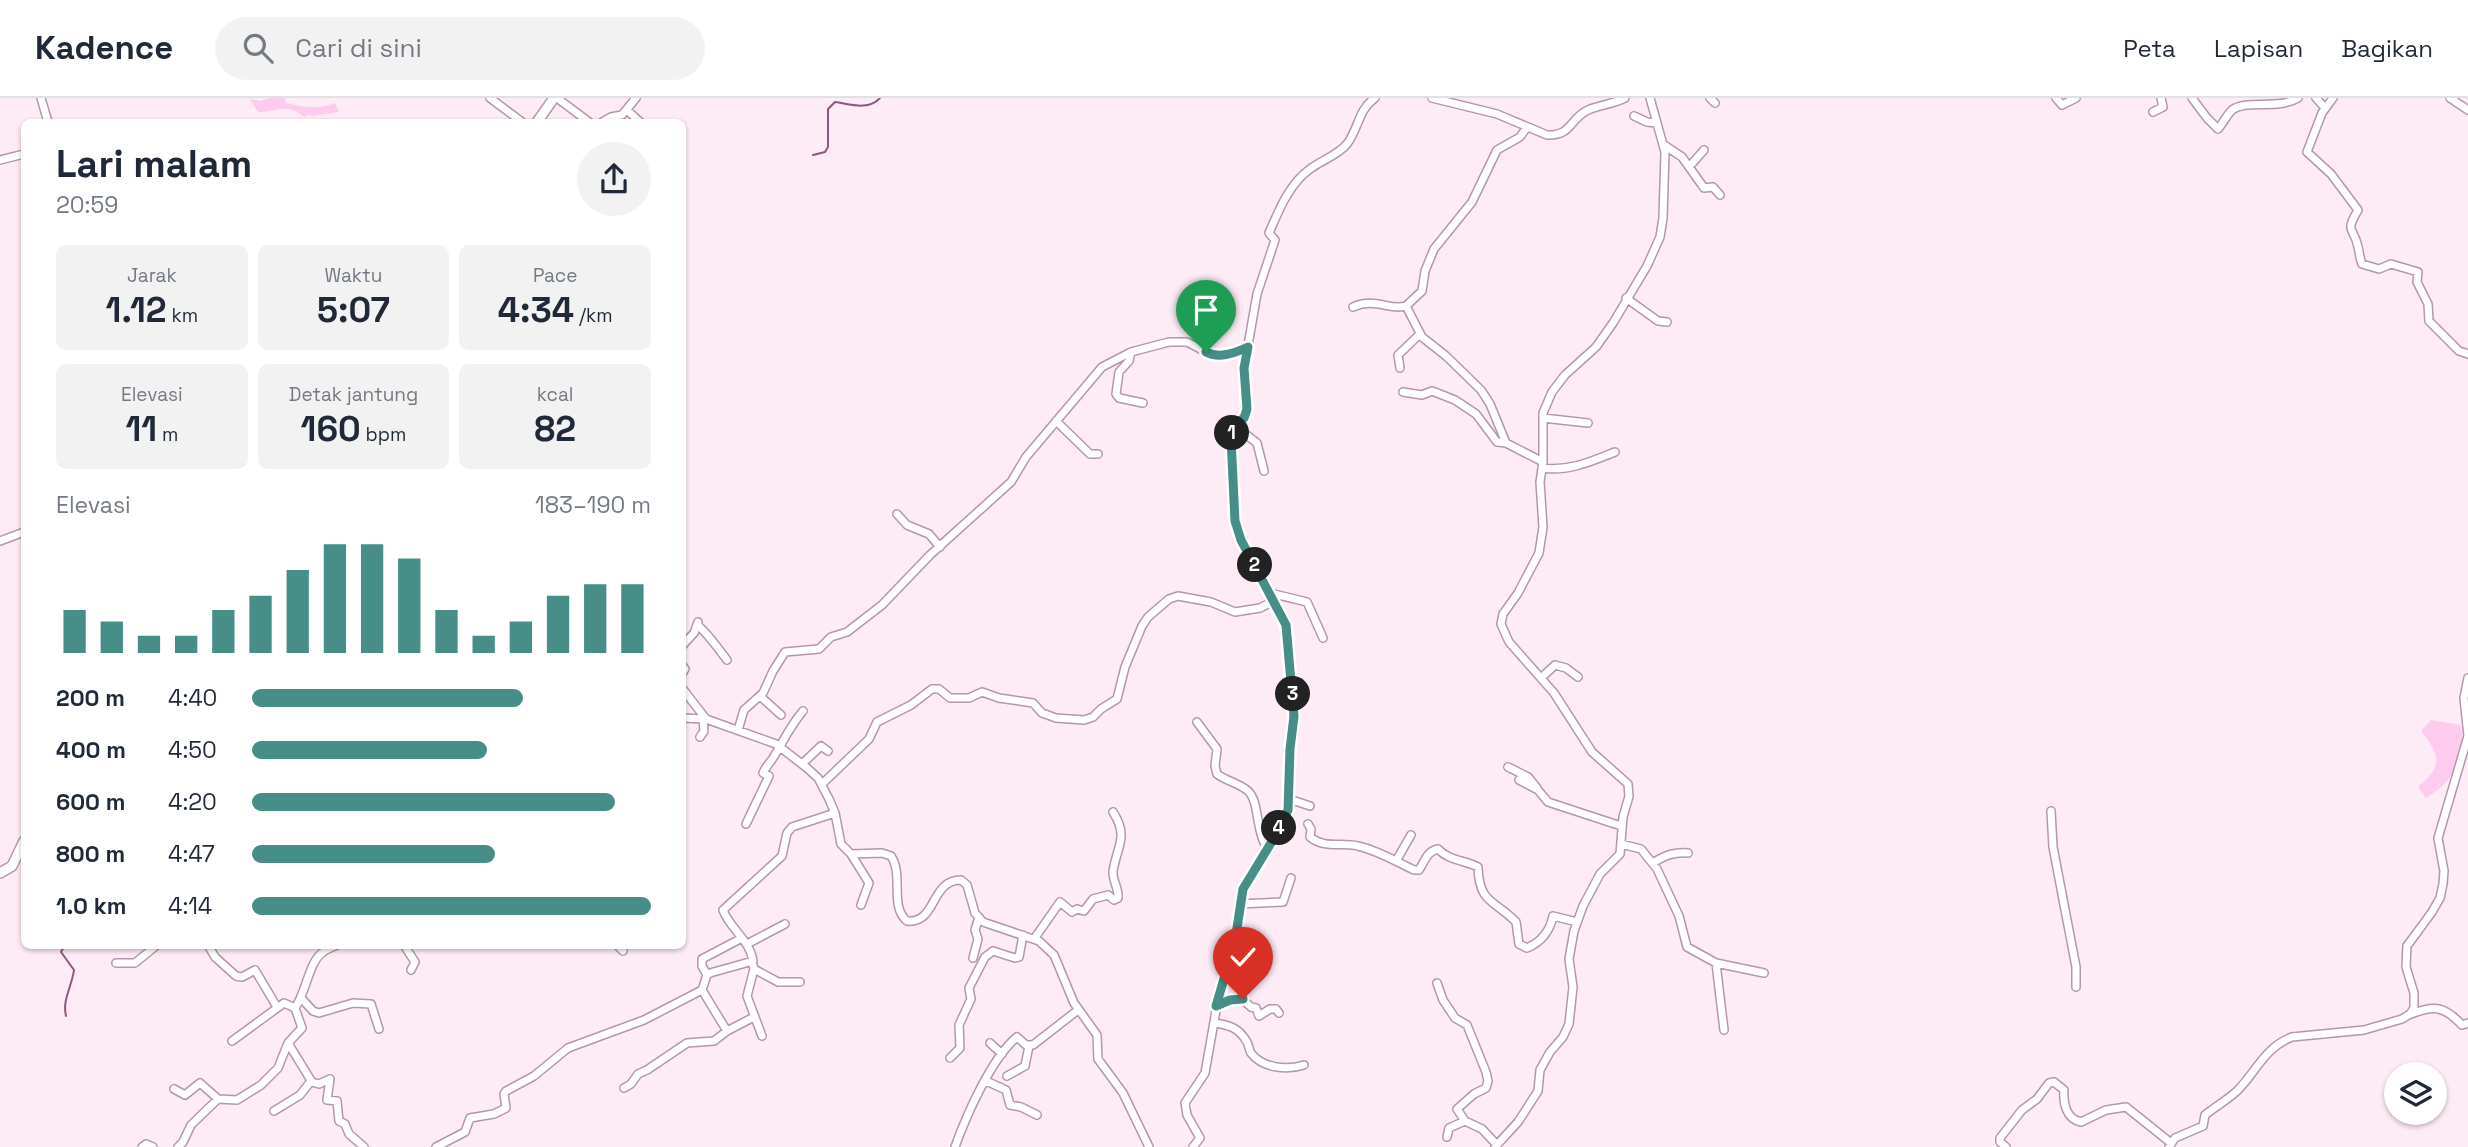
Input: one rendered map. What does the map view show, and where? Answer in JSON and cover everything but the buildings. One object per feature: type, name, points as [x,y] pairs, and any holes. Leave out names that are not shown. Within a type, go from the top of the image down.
[{"type":"main road","points":[[539,119],[556,98]]},
{"type":"main road","points":[[0,873],[12,866],[21,848]]},
{"type":"street","points":[[41,98],[47,119]]},
{"type":"street","points":[[490,98],[518,119]]},
{"type":"street","points":[[556,98],[585,119]]},
{"type":"street","points":[[607,119],[620,117],[636,98]]},
{"type":"street","points":[[1193,1147],[1199,1138],[1187,1115],[1185,1103],[1205,1073],[1216,1006],[1235,941],[1239,904],[1247,882],[1288,810],[1294,716],[1287,631],[1241,540],[1235,521],[1231,438],[1235,426],[1244,418],[1247,409],[1244,368],[1259,287],[1275,240],[1269,233],[1289,191],[1304,173],[1344,147],[1363,109],[1376,98]]},
{"type":"street","points":[[1432,98],[1485,110],[1547,135],[1564,133],[1585,112],[1625,98]]},
{"type":"street","points":[[1437,983],[1443,1000],[1455,1018],[1467,1025],[1488,1077],[1486,1088],[1457,1107],[1465,1121],[1482,1129],[1496,1146],[1518,1122],[1538,1091],[1540,1070],[1569,1024],[1573,988],[1569,959],[1577,922],[1600,874],[1620,855],[1621,826],[1629,796],[1628,785],[1592,752],[1559,701],[1509,642],[1501,624],[1503,614],[1518,593],[1539,553],[1543,527],[1540,482],[1543,465],[1543,418],[1552,392],[1565,375],[1595,348],[1647,266],[1660,237],[1665,188],[1664,145],[1650,98]]},
{"type":"street","points":[[2056,98],[2063,104],[2076,98]]},
{"type":"street","points":[[2153,112],[2163,107],[2161,98]]},
{"type":"street","points":[[2192,98],[2218,129],[2235,108],[2283,105],[2298,98]]},
{"type":"street","points":[[2316,98],[2325,108]]},
{"type":"street","points":[[2333,98],[2325,108],[2307,152],[2329,172],[2358,210],[2351,221],[2350,231],[2358,245],[2358,256],[2362,264],[2378,269],[2391,264],[2418,272],[2417,282],[2428,304],[2429,321],[2459,351],[2468,354]]},
{"type":"street","points":[[2450,98],[2468,110]]},
{"type":"street","points":[[627,110],[637,119]]},
{"type":"street","points":[[1634,116],[1657,123]]},
{"type":"street","points":[[1353,307],[1365,302],[1400,308],[1422,291],[1425,271],[1434,249],[1472,202],[1497,150],[1520,138],[1527,127]]},
{"type":"street","points":[[1664,145],[1675,151],[1704,188],[1713,187],[1720,195]]},
{"type":"street","points":[[1689,167],[1704,150]]},
{"type":"street","points":[[0,160],[21,155]]},
{"type":"street","points":[[1626,298],[1658,321],[1667,322]]},
{"type":"street","points":[[1406,306],[1420,334],[1481,390],[1490,404],[1506,443]]},
{"type":"street","points":[[1400,368],[1397,356],[1420,334]]},
{"type":"street","points":[[738,730],[744,710],[760,696],[785,652],[819,649],[831,637],[848,632],[882,605],[1011,482],[1026,457],[1096,373],[1131,352],[1169,342],[1183,341],[1212,355],[1232,354],[1248,347]]},
{"type":"street","points":[[1131,352],[1129,361],[1119,372],[1116,394],[1119,398],[1143,403]]},
{"type":"street","points":[[1403,392],[1422,395],[1432,391],[1453,399],[1478,417],[1497,442],[1506,443],[1543,465],[1574,466],[1615,452]]},
{"type":"street","points":[[1543,418],[1588,423]]},
{"type":"street","points":[[1056,421],[1090,454],[1098,454]]},
{"type":"street","points":[[1235,426],[1257,443],[1264,471]]},
{"type":"street","points":[[897,514],[907,525],[929,534],[940,547]]},
{"type":"street","points":[[0,541],[21,532]]},
{"type":"street","points":[[822,783],[869,739],[877,722],[911,705],[933,689],[939,689],[950,698],[969,698],[982,692],[997,698],[1033,703],[1042,713],[1059,719],[1091,718],[1117,699],[1125,667],[1142,626],[1168,599],[1178,596],[1211,602],[1235,612],[1260,608],[1272,597]]},
{"type":"street","points":[[1272,597],[1307,602],[1322,635],[1331,632]]},
{"type":"street","points":[[686,642],[694,634],[698,623],[727,660]]},
{"type":"street","points":[[1541,678],[1555,665],[1566,668],[1578,677]]},
{"type":"street","points":[[2410,1014],[2416,1003],[2408,977],[2407,946],[2432,912],[2443,884],[2444,871],[2438,838],[2468,736],[2464,698],[2468,678]]},
{"type":"street","points":[[686,693],[705,719],[704,731],[700,737]]},
{"type":"street","points":[[760,696],[781,715]]},
{"type":"street","points":[[746,824],[769,776],[764,771],[789,728],[803,711]]},
{"type":"street","points":[[686,718],[705,719],[779,746],[822,783],[835,813],[841,844],[851,854],[869,883],[861,905]]},
{"type":"street","points":[[1197,722],[1217,749],[1216,773],[1244,788],[1254,798],[1262,839],[1268,849]]},
{"type":"street","points":[[802,764],[821,746],[828,751]]},
{"type":"street","points":[[1508,767],[1528,777],[1549,802],[1621,826]]},
{"type":"street","points":[[1518,780],[1538,790]]},
{"type":"street","points":[[1289,799],[1310,806]]},
{"type":"street","points":[[2051,811],[2053,847],[2076,967],[2076,987]]},
{"type":"street","points":[[1034,939],[1059,902],[1072,912],[1077,909],[1084,911],[1095,898],[1107,895],[1114,900],[1118,898],[1113,873],[1121,848],[1121,827],[1113,812]]},
{"type":"street","points":[[762,1036],[747,996],[753,965],[744,941],[724,914],[724,909],[782,856],[787,833],[792,827],[835,813]]},
{"type":"street","points":[[1308,824],[1311,829],[1309,836],[1313,840],[1333,846],[1359,846],[1419,870],[1426,856],[1432,850],[1438,849],[1455,860],[1474,864],[1478,867],[1483,893],[1489,903],[1516,922],[1519,944],[1527,948],[1538,943],[1551,926],[1553,916],[1577,922]]},
{"type":"street","points":[[1396,862],[1411,835]]},
{"type":"street","points":[[1621,844],[1641,849],[1653,863],[1679,916],[1687,947],[1716,963],[1764,972]]},
{"type":"street","points":[[851,854],[882,853],[891,856],[898,877],[897,898],[903,918],[912,922],[924,914],[933,906],[941,888],[958,879],[965,882],[975,912],[989,925],[1043,944],[1058,961],[1078,1010],[1097,1035],[1098,1059],[1123,1093],[1149,1147]]},
{"type":"street","points":[[1653,863],[1663,856],[1688,853]]},
{"type":"street","points":[[1239,904],[1283,902],[1291,878]]},
{"type":"street","points":[[974,958],[978,937],[975,930],[979,917]]},
{"type":"street","points":[[436,1147],[465,1132],[470,1118],[494,1114],[506,1108],[506,1091],[534,1076],[568,1048],[644,1020],[702,990],[707,975],[702,959],[785,924]]},
{"type":"street","points":[[950,1058],[960,1048],[959,1025],[971,999],[969,988],[985,957],[993,951],[1019,957],[1023,935]]},
{"type":"street","points":[[116,963],[135,963],[153,949]]},
{"type":"street","points":[[210,949],[215,957],[236,976],[240,977],[255,970],[277,1007]]},
{"type":"street","points":[[295,1008],[302,999],[318,957],[331,949]]},
{"type":"street","points":[[407,949],[415,962],[411,970]]},
{"type":"street","points":[[1716,963],[1724,1031]]},
{"type":"street","points":[[707,975],[753,965],[778,982],[800,982]]},
{"type":"street","points":[[702,990],[727,1031]]},
{"type":"street","points":[[1216,1006],[1241,998],[1257,1008],[1259,1016],[1270,1009],[1276,1009],[1279,1013]]},
{"type":"street","points":[[302,999],[313,1011],[319,1013],[352,1003],[372,1004],[379,1029]]},
{"type":"street","points":[[174,1088],[185,1095],[200,1083],[218,1099],[237,1100],[261,1085],[278,1068],[288,1043],[302,1028],[295,1008],[287,1003],[277,1007],[232,1041]]},
{"type":"street","points":[[2006,1147],[2000,1142],[2000,1138],[2022,1110],[2039,1097],[2049,1083],[2054,1082],[2064,1090],[2067,1112],[2076,1122],[2112,1108],[2126,1107],[2170,1145],[2175,1138],[2203,1126],[2205,1115],[2237,1090],[2257,1063],[2284,1040],[2364,1030],[2433,1007],[2451,1012],[2462,1025],[2468,1023]]},
{"type":"street","points":[[1007,1076],[1025,1066],[1029,1046],[1078,1010]]},
{"type":"street","points":[[624,1088],[631,1084],[638,1074],[687,1043],[716,1041],[727,1031],[754,1017]]},
{"type":"street","points":[[1214,1023],[1238,1030],[1251,1053],[1265,1063],[1279,1068],[1304,1065]]},
{"type":"street","points":[[955,1147],[986,1081],[1002,1054],[1017,1037],[1029,1046]]},
{"type":"street","points":[[288,1043],[311,1081],[319,1084],[330,1079],[327,1100],[337,1101],[339,1121],[345,1124],[349,1134],[364,1147]]},
{"type":"street","points":[[990,1043],[1002,1054]]},
{"type":"street","points":[[274,1111],[300,1095],[311,1081]]},
{"type":"street","points":[[986,1081],[1006,1090],[1010,1105],[1037,1115]]},
{"type":"street","points":[[178,1147],[191,1125],[218,1099]]},
{"type":"street","points":[[1447,1137],[1449,1128],[1465,1121]]},
{"type":"street","points":[[142,1147],[146,1144],[153,1147]]},
{"type":"shaded area","points":[[285,98],[286,103],[310,107],[335,103],[339,112],[310,114],[305,117],[287,109],[258,112],[250,99],[260,101]]},
{"type":"shaded area","points":[[2431,720],[2460,725],[2462,738],[2458,761],[2448,780],[2426,798],[2418,787],[2432,773],[2436,761],[2432,747],[2421,731]]},
{"type":"waterway","points":[[813,155],[825,152],[828,147],[828,109],[835,102],[864,106],[880,98]]},
{"type":"waterway","points":[[63,949],[61,952],[74,970],[66,999],[66,1016]]},
{"type":"route","points":[[1206,352],[1212,355],[1232,354],[1248,347],[1244,368],[1247,409],[1244,418],[1235,424],[1231,438],[1235,521],[1241,540],[1279,607],[1286,625],[1294,707],[1288,810],[1243,889],[1235,941],[1216,1006],[1230,1000],[1243,999]]}]
